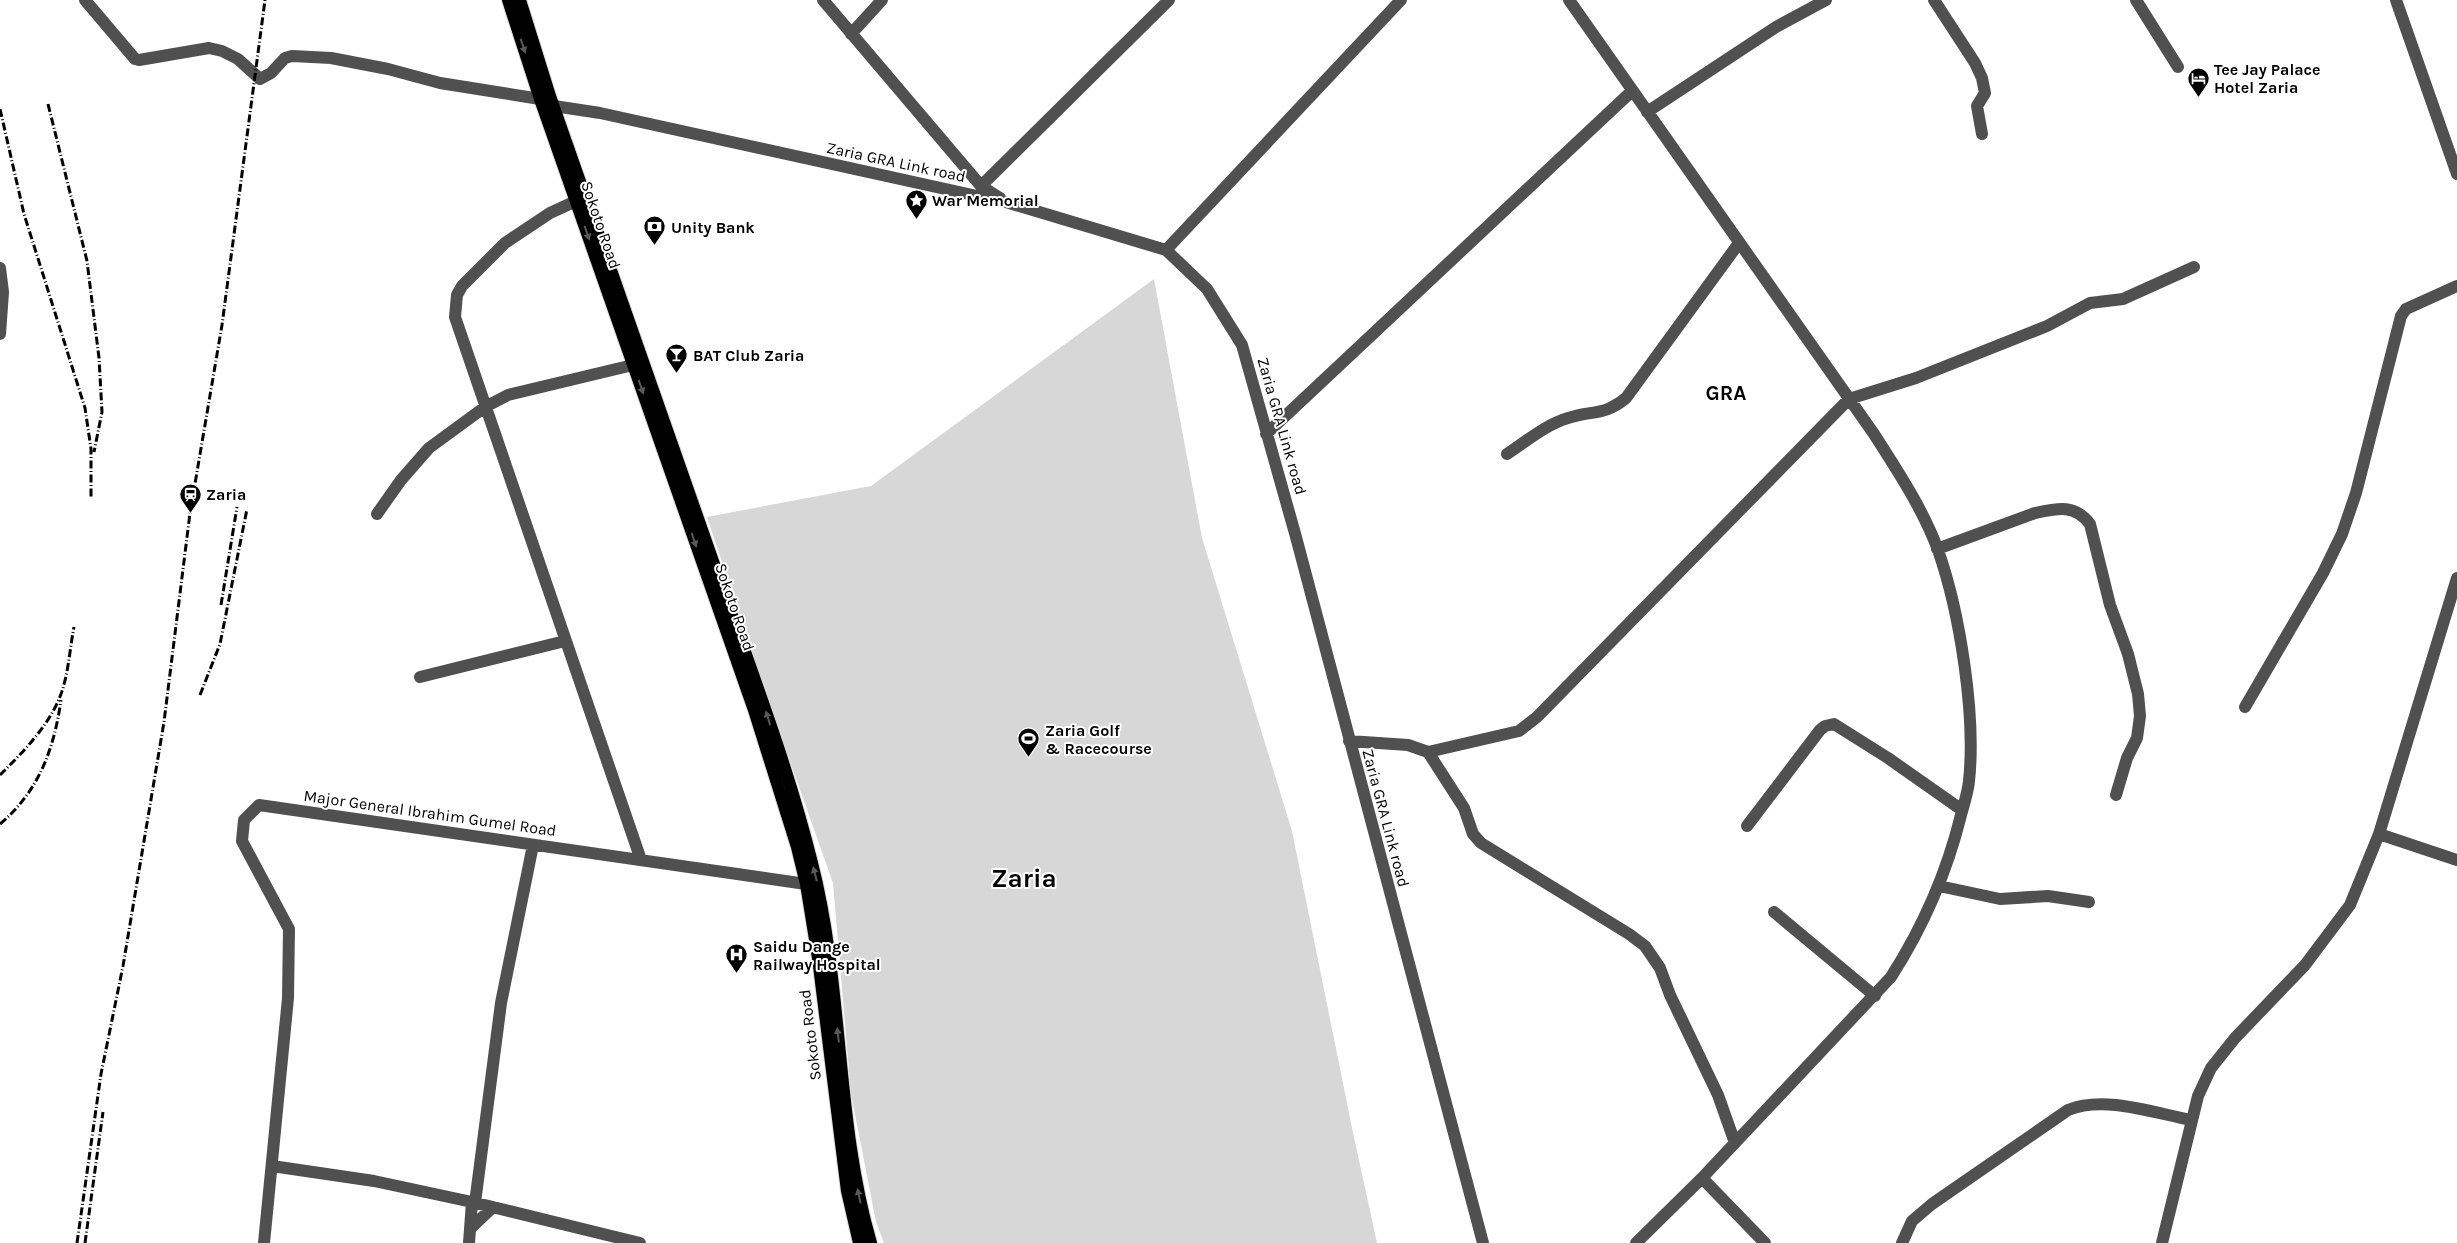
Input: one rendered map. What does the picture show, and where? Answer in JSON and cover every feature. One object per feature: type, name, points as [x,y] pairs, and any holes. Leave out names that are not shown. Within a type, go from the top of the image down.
[{"type":"main road","name":"Sokoto Road","points":[[508,0],[540,99],[754,710],[797,847],[806,884],[844,1174],[860,1243]]},
{"type":"main road","name":"Sokoto Road","points":[[520,0],[554,106],[765,708],[808,845],[817,882],[828,956],[858,1189],[871,1243]]},
{"type":"street","points":[[85,0],[135,59],[139,60],[209,48],[222,51],[238,59],[260,79],[271,73],[285,58],[292,56],[331,58],[388,69],[440,83],[540,99]]},
{"type":"street","points":[[823,0],[981,186],[1009,203]]},
{"type":"street","points":[[851,34],[882,0]]},
{"type":"street","points":[[981,186],[1169,0]]},
{"type":"street","points":[[1166,250],[1401,0]]},
{"type":"street","points":[[1569,0],[1849,399],[1906,485],[1937,549],[1962,647],[1969,727],[1969,782],[1954,845],[1939,886],[1905,955],[1891,977],[1702,1178],[1636,1243]]},
{"type":"street","points":[[1646,112],[1776,27],[1826,0]]},
{"type":"street","points":[[1934,0],[1975,63],[1982,78],[1985,93],[1977,106],[1982,134]]},
{"type":"street","points":[[2136,0],[2178,68]]},
{"type":"street","points":[[2396,0],[2457,174]]},
{"type":"street","points":[[1266,434],[1632,92]]},
{"type":"street","name":"Zaria GRA Link road","points":[[554,106],[610,115],[1009,203],[1166,250],[1206,289],[1242,345],[1296,537],[1483,1243]]},
{"type":"street","points":[[576,201],[550,213],[505,243],[477,270],[457,295],[454,317],[640,860]]},
{"type":"street","points":[[1508,454],[1553,424],[1569,418],[1605,412],[1626,398],[1739,243]]},
{"type":"street","points":[[1349,741],[1408,745],[1428,752],[1519,731],[1537,717],[1849,399],[1916,378],[2047,326],[2090,303],[2123,298],[2194,267]]},
{"type":"street","points":[[0,268],[3,292],[0,334]]},
{"type":"street","points":[[2245,707],[2323,573],[2342,534],[2356,493],[2400,316],[2406,309],[2457,286]]},
{"type":"street","points":[[377,514],[401,480],[429,448],[485,408],[508,395],[633,365]]},
{"type":"street","points":[[1937,549],[2048,510],[2074,510],[2082,514],[2090,524],[2110,605],[2128,654],[2138,694],[2140,716],[2137,738],[2127,758],[2116,795]]},
{"type":"street","points":[[2162,1243],[2191,1120],[2198,1096],[2211,1068],[2235,1038],[2305,965],[2350,905],[2379,834],[2457,578]]},
{"type":"street","points":[[420,676],[565,641]]},
{"type":"street","points":[[1747,826],[1820,730],[1829,724],[1834,724],[1888,758],[1962,810]]},
{"type":"street","points":[[1428,752],[1464,808],[1473,834],[1481,843],[1630,934],[1645,946],[1660,968],[1670,994],[1718,1095],[1735,1143]]},
{"type":"street","name":"Major General Ibrahim Gumel Road","points":[[272,1166],[288,998],[289,929],[242,841],[244,820],[259,805],[806,884]]},
{"type":"street","points":[[2379,834],[2457,860]]},
{"type":"street","points":[[469,1243],[501,1003],[532,845]]},
{"type":"street","points":[[1939,886],[2000,899],[2048,896],[2089,902]]},
{"type":"street","points":[[1774,912],[1875,996]]},
{"type":"street","points":[[1902,1243],[1912,1221],[1932,1204],[2068,1110],[2090,1104],[2126,1106],[2191,1120]]},
{"type":"street","points":[[264,1243],[272,1166],[374,1181],[474,1202],[640,1243]]},
{"type":"street","points":[[1702,1178],[1765,1243]]},
{"type":"street","points":[[472,1227],[493,1208]]},
{"type":"shaded area","name":"Zaria Golf & Racecourse","points":[[1154,279],[1202,538],[1292,831],[1377,1243],[884,1243],[876,1222],[851,1094],[833,883],[763,685],[707,517],[871,486]]},
{"type":"railway","points":[[77,1243],[101,1074],[123,966],[164,722],[190,513],[222,325],[265,0]]},
{"type":"railway","points":[[48,104],[87,261],[99,358],[102,412],[94,452]]},
{"type":"railway","points":[[0,109],[24,214],[85,408],[91,449],[91,498]]},
{"type":"railway","points":[[221,605],[237,507]]},
{"type":"railway","points":[[200,695],[220,644],[247,509]]},
{"type":"railway","points":[[0,775],[37,735],[52,713],[63,688],[67,673],[74,627]]},
{"type":"railway","points":[[0,824],[14,811],[35,783],[49,752],[61,700]]},
{"type":"railway","points":[[85,1243],[103,1112]]},
{"type":"place","name":"Tee Jay Palace Hotel Zaria","points":[[2198,97]]},
{"type":"place","name":"War Memorial","points":[[916,219]]},
{"type":"place","name":"Unity Bank","points":[[655,246]]},
{"type":"place","name":"BAT Club Zaria","points":[[677,374]]},
{"type":"place","name":"Zaria","points":[[190,513]]},
{"type":"place","name":"Zaria Golf & Racecourse","points":[[1029,758]]},
{"type":"place","name":"Saidu Dange Railway Hospital","points":[[737,974]]},
{"type":"district","name":"GRA","points":[[1726,393]]},
{"type":"district","name":"Zaria","points":[[1024,878]]}]
